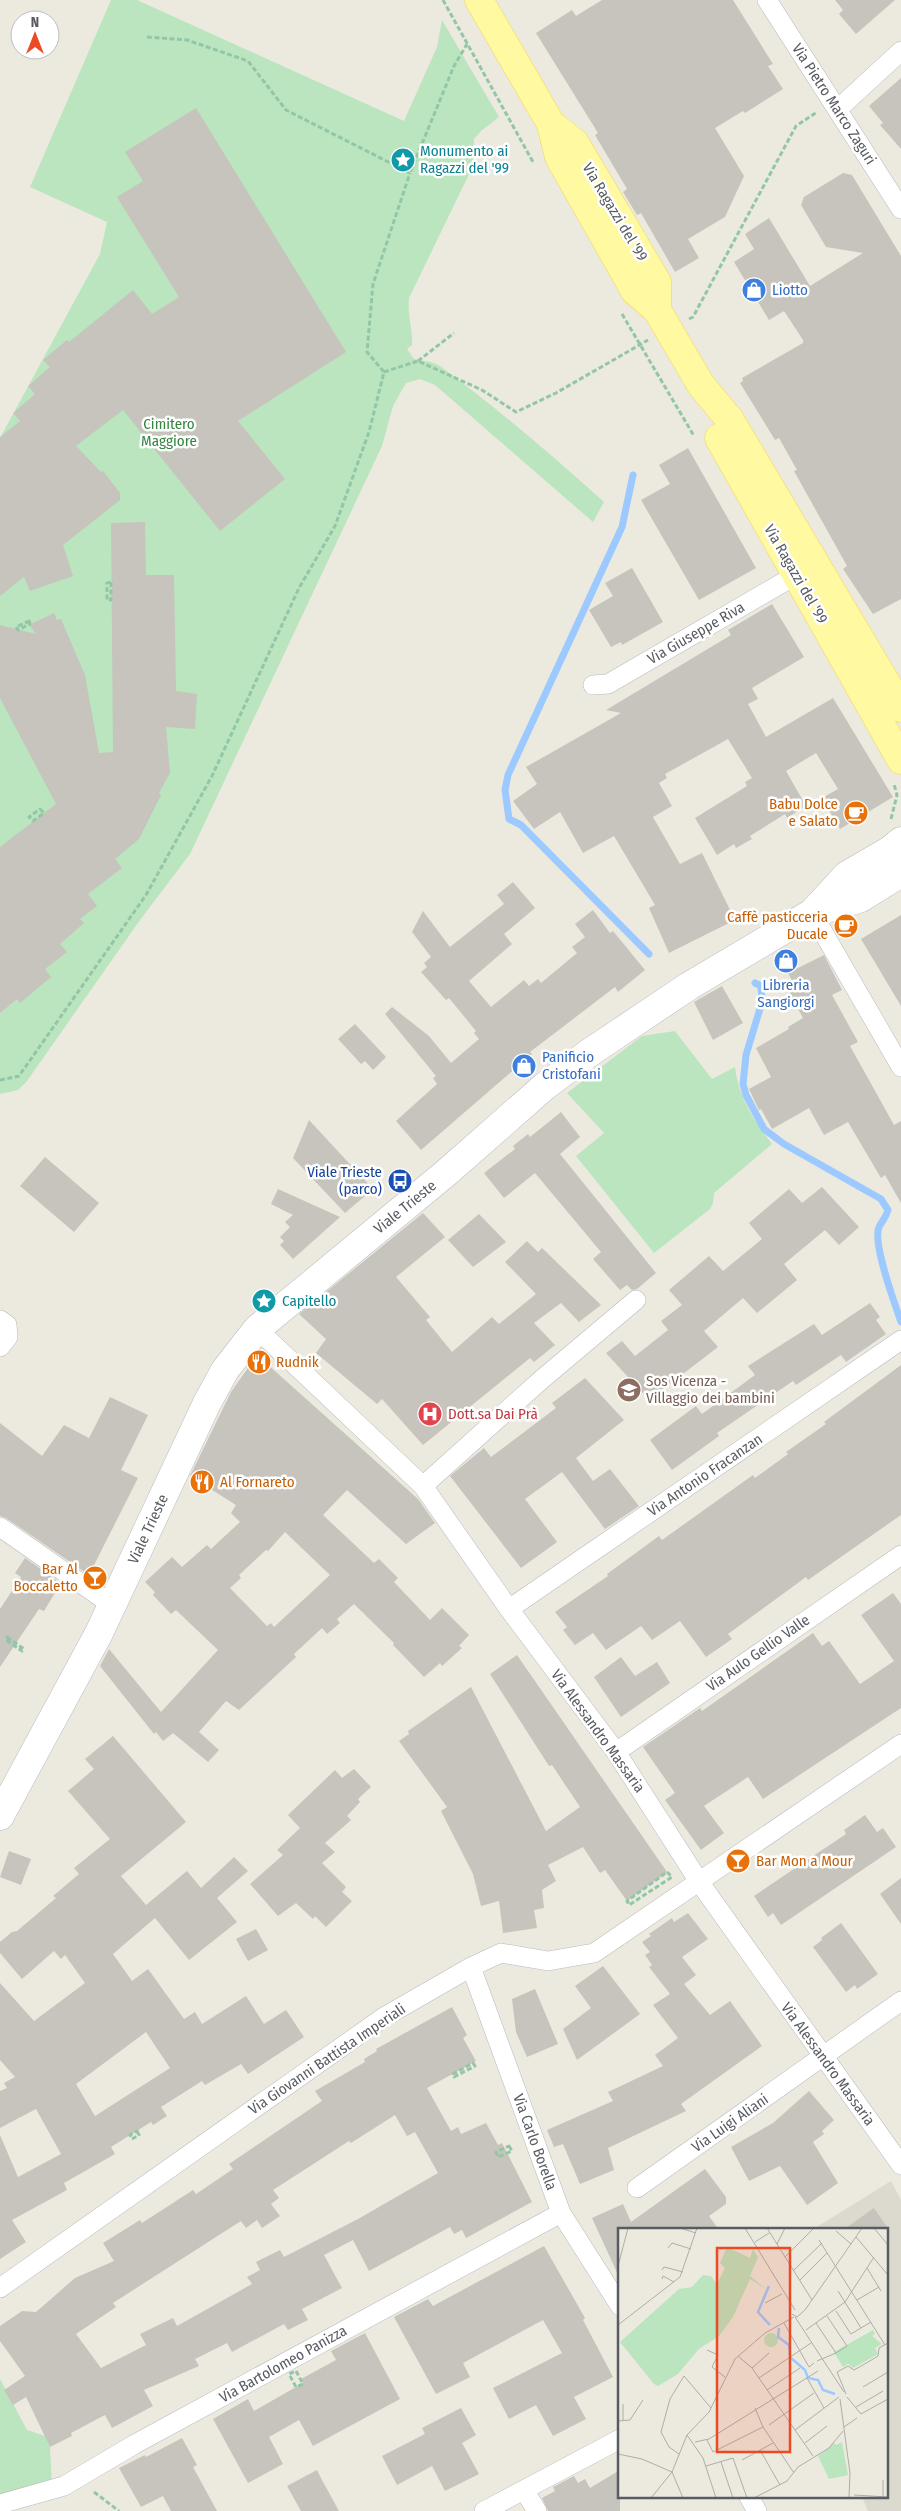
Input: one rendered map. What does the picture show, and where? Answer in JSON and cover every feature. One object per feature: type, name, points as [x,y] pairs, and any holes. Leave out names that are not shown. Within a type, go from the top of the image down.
[{"type":"main road","name":"Via Ragazzi del '99","points":[[479,0],[551,124],[575,144],[657,282],[664,320],[701,384],[730,420],[901,708]]},
{"type":"main road","name":"Via Ragazzi del '99","points":[[701,384],[714,428],[796,574],[897,770]]},
{"type":"main road","name":"Viale Trieste","points":[[812,913],[847,876],[890,850],[895,833]]},
{"type":"main road","name":"Viale Trieste","points":[[0,1816],[112,1605],[207,1404],[225,1370],[257,1329],[446,1173],[545,1086],[589,1053],[658,1005],[812,913],[861,898],[901,873]]},
{"type":"street","name":"Via Pietro Marco Zaguri","points":[[767,0],[901,209]]},
{"type":"street","points":[[835,105],[901,51]]},
{"type":"street","name":"Via Giuseppe Riva","points":[[593,686],[608,684],[796,574]]},
{"type":"street","points":[[812,913],[901,1068]]},
{"type":"street","points":[[423,1486],[541,1380],[636,1300]]},
{"type":"street","points":[[0,1320],[7,1325],[8,1337],[0,1347]]},
{"type":"street","name":"Via Alessandro Massaria","points":[[257,1329],[423,1486],[509,1609],[616,1752],[700,1883],[901,2166]]},
{"type":"street","name":"Via Antonio Fracanzan","points":[[509,1609],[901,1340]]},
{"type":"street","points":[[0,1527],[112,1605]]},
{"type":"street","name":"Via Aulo Gellio Valle","points":[[616,1752],[901,1555]]},
{"type":"street","name":"Via Giovanni Battista Imperiali","points":[[0,2288],[384,2017],[471,1967],[501,1953],[548,1961],[594,1953],[700,1883],[901,1744]]},
{"type":"street","name":"Via Carlo Borella","points":[[471,1967],[561,2214],[618,2303]]},
{"type":"street","name":"Via Luigi Aliani","points":[[637,2188],[823,2058],[901,2000]]},
{"type":"street","name":"Via Bartolomeo Panizza","points":[[0,2504],[64,2486],[135,2444],[561,2214]]},
{"type":"street","points":[[484,2511],[618,2440]]},
{"type":"street","points":[[524,2490],[537,2511]]},
{"type":"street","points":[[750,2498],[757,2511]]},
{"type":"path","points":[[147,37],[187,40],[248,61],[286,110],[410,173]]},
{"type":"path","points":[[384,372],[367,352],[373,284],[410,173],[454,66],[467,44]]},
{"type":"path","points":[[418,361],[482,390],[516,412],[556,393],[640,344],[664,320],[693,317],[796,126],[835,105]]},
{"type":"path","points":[[384,372],[418,361],[454,333]]},
{"type":"path","points":[[640,344],[694,437],[714,428]]},
{"type":"path","points":[[0,1080],[19,1076],[146,896],[212,776],[299,588],[335,526],[369,432],[384,372]]},
{"type":"path","points":[[111,582],[111,600],[107,600],[107,583],[111,582]]},
{"type":"path","points":[[895,833],[897,770]]},
{"type":"path","points":[[7,1638],[24,1649],[22,1651],[6,1640],[7,1638]]},
{"type":"path","points":[[473,2063],[475,2066],[454,2077],[453,2074],[473,2063]]},
{"type":"path","points":[[509,2146],[512,2151],[498,2157],[496,2152],[509,2146]]},
{"type":"path","points":[[76,2479],[119,2511]]},
{"type":"shaded area","points":[[891,2181],[901,2200],[901,2511],[868,2511],[862,2498],[888,2498],[888,2228],[815,2228]]},
{"type":"green space","name":"Cimitero Maggiore","points":[[111,0],[137,0],[404,121],[437,47],[442,20],[499,117],[474,139],[473,166],[409,298],[412,345],[407,349],[414,359],[431,362],[440,366],[462,382],[524,432],[604,502],[593,522],[435,385],[420,379],[406,383],[393,406],[382,446],[190,854],[140,920],[27,1081],[18,1090],[0,1094],[0,438],[100,254],[107,222],[30,187]]},
{"type":"green space","points":[[675,1031],[712,1079],[735,1067],[743,1098],[772,1144],[714,1193],[710,1209],[654,1253],[576,1156],[604,1133],[567,1093],[642,1036]]},
{"type":"green space","points":[[0,2379],[27,2430],[45,2436],[50,2447],[52,2489],[0,2504]]},
{"type":"building","points":[[602,0],[733,0],[773,64],[768,66],[783,89],[745,113],[743,111],[715,128],[744,176],[725,217],[688,239],[699,258],[675,272],[641,213],[637,215],[623,192],[627,189],[595,135],[598,133],[536,33],[572,10],[576,16]]},
{"type":"building","points":[[835,0],[895,0],[856,34],[839,14],[843,10]]},
{"type":"building","points":[[901,78],[901,149],[880,125],[883,123],[869,106]]},
{"type":"building","points":[[196,108],[346,352],[238,421],[285,479],[220,531],[123,410],[76,446],[101,472],[103,471],[120,493],[120,500],[63,545],[73,576],[30,591],[24,577],[0,596],[0,437],[20,421],[13,413],[35,394],[28,386],[50,367],[43,360],[67,340],[69,342],[133,290],[152,314],[179,297],[117,197],[143,181],[125,152]]},
{"type":"building","points":[[843,173],[852,175],[901,256],[901,599],[873,614],[843,569],[847,566],[794,471],[797,470],[779,438],[775,440],[740,383],[743,381],[742,378],[803,343],[803,340],[784,311],[769,320],[734,262],[754,249],[745,234],[769,218],[810,286],[863,253],[826,247],[801,205],[804,197]]},
{"type":"building","points":[[688,448],[756,568],[699,600],[641,500],[670,484],[659,465]]},
{"type":"building","points":[[145,522],[146,575],[174,575],[176,691],[197,694],[195,729],[166,727],[170,773],[139,839],[115,859],[122,868],[88,894],[97,906],[80,919],[84,923],[60,944],[67,952],[45,969],[51,977],[20,1003],[17,999],[0,1013],[0,847],[56,804],[0,698],[0,625],[36,634],[29,625],[54,613],[57,620],[61,619],[85,675],[99,753],[113,752],[111,523]]},
{"type":"building","points":[[632,568],[663,622],[622,645],[621,642],[611,647],[589,610],[613,596],[605,583]]},
{"type":"building","points":[[772,604],[804,657],[752,688],[758,699],[748,704],[766,737],[833,698],[893,797],[840,829],[822,798],[838,789],[816,753],[786,771],[806,806],[787,818],[785,814],[750,836],[752,839],[736,848],[734,844],[717,855],[695,818],[747,786],[745,782],[752,778],[728,739],[665,774],[667,778],[659,783],[672,806],[653,817],[680,864],[702,853],[735,920],[669,953],[649,908],[655,905],[614,836],[583,853],[560,812],[534,829],[513,801],[537,784],[526,767],[621,713],[606,710],[731,635],[728,630]]},
{"type":"building","points":[[513,882],[535,908],[504,934],[512,944],[469,981],[491,1007],[524,980],[529,986],[538,979],[541,983],[577,953],[572,947],[585,937],[575,924],[593,910],[610,933],[613,931],[645,970],[618,992],[615,987],[530,1052],[532,1054],[421,1150],[396,1121],[437,1084],[433,1078],[436,1076],[385,1014],[392,1007],[429,1036],[451,1063],[479,1039],[474,1033],[476,1031],[449,998],[446,1000],[421,972],[427,967],[424,963],[431,957],[412,932],[423,911],[450,947],[504,904],[497,895]]},
{"type":"building","points":[[901,915],[901,1006],[861,939]]},
{"type":"building","points":[[824,955],[842,990],[832,995],[858,1042],[850,1046],[894,1125],[901,1121],[901,1203],[885,1175],[881,1178],[848,1122],[824,1135],[809,1108],[772,1129],[761,1109],[759,1110],[749,1089],[771,1077],[756,1048],[789,1029],[788,1027],[803,1018],[788,990],[795,986],[788,973]]},
{"type":"building","points":[[722,986],[743,1023],[713,1040],[694,1002]]},
{"type":"building","points":[[355,1024],[386,1057],[373,1070],[365,1061],[361,1064],[338,1039]]},
{"type":"building","points":[[561,1112],[580,1137],[560,1154],[656,1273],[637,1289],[632,1290],[627,1285],[620,1290],[593,1259],[601,1252],[535,1173],[504,1198],[484,1173],[515,1149],[513,1146],[528,1134],[530,1137]]},
{"type":"building","points":[[309,1120],[373,1189],[345,1213],[293,1158]]},
{"type":"building","points":[[45,1157],[99,1203],[74,1232],[20,1186]]},
{"type":"building","points":[[822,1187],[859,1227],[839,1245],[825,1230],[784,1264],[797,1280],[757,1313],[743,1298],[704,1331],[718,1347],[649,1400],[606,1353],[622,1341],[635,1356],[668,1330],[661,1321],[682,1305],[669,1290],[709,1256],[723,1271],[762,1239],[749,1223],[789,1189],[802,1203]]},
{"type":"building","points":[[278,1189],[340,1217],[293,1259],[280,1245],[284,1241],[280,1237],[290,1227],[285,1222],[293,1215],[271,1204]]},
{"type":"building","points":[[423,1213],[445,1237],[396,1277],[430,1317],[426,1320],[452,1352],[492,1317],[499,1324],[536,1294],[505,1262],[527,1241],[538,1252],[542,1248],[601,1305],[579,1322],[561,1303],[534,1323],[555,1345],[534,1362],[530,1358],[423,1445],[382,1399],[377,1404],[316,1353],[326,1339],[299,1314]]},
{"type":"building","points":[[479,1214],[506,1242],[473,1267],[448,1240]]},
{"type":"building","points":[[870,1303],[880,1317],[876,1320],[886,1334],[846,1362],[841,1355],[796,1385],[793,1381],[717,1433],[719,1436],[672,1470],[650,1440],[696,1406],[702,1414],[755,1375],[748,1366],[814,1324],[822,1335]]},
{"type":"building","points":[[257,1355],[418,1499],[435,1523],[406,1544],[347,1490],[323,1515],[374,1563],[379,1559],[398,1578],[394,1582],[430,1620],[442,1608],[469,1635],[459,1646],[462,1648],[442,1666],[440,1663],[424,1677],[393,1645],[394,1643],[354,1604],[337,1619],[340,1623],[327,1634],[322,1628],[294,1654],[296,1657],[239,1710],[226,1701],[199,1732],[219,1750],[208,1762],[173,1733],[163,1741],[156,1732],[154,1734],[100,1666],[109,1649],[161,1712],[218,1650],[176,1610],[171,1614],[153,1595],[155,1592],[145,1582],[172,1557],[182,1567],[207,1545],[211,1549],[240,1522],[231,1513],[236,1505],[190,1476],[231,1392]],"holes":[[[285,1532],[330,1575],[274,1627],[271,1623],[267,1626],[230,1588],[241,1578],[239,1575],[266,1550],[268,1551]]]},
{"type":"building","points":[[901,1365],[901,1515],[808,1580],[806,1577],[728,1634],[732,1639],[706,1657],[680,1621],[652,1640],[641,1626],[606,1650],[593,1633],[575,1645],[563,1630],[567,1627],[555,1612],[608,1576],[607,1574],[659,1536],[662,1540],[753,1475],[755,1478],[788,1454],[786,1452],[826,1424],[824,1422]]},
{"type":"building","points":[[585,1378],[624,1420],[576,1458],[593,1481],[610,1469],[639,1506],[605,1529],[562,1472],[525,1499],[557,1542],[521,1568],[450,1476],[484,1448],[491,1457],[556,1408],[552,1403]]},
{"type":"building","points":[[110,1397],[148,1415],[121,1470],[138,1478],[89,1575],[6,1518],[0,1516],[0,1423],[42,1456],[64,1425],[89,1438]]},
{"type":"building","points":[[25,1558],[61,1583],[44,1611],[39,1609],[0,1667],[0,1609],[21,1577],[15,1573]]},
{"type":"building","points":[[893,1593],[901,1604],[901,1708],[763,1799],[748,1777],[704,1806],[724,1833],[701,1850],[665,1800],[675,1793],[643,1747],[700,1708],[702,1711],[813,1633],[822,1646],[829,1641],[860,1684],[894,1661],[861,1615]]},
{"type":"building","points":[[517,1655],[667,1872],[627,1901],[605,1870],[600,1873],[583,1847],[548,1865],[556,1881],[542,1890],[544,1908],[534,1910],[537,1928],[503,1933],[499,1901],[481,1906],[473,1874],[441,1811],[447,1807],[399,1741],[409,1734],[408,1731],[471,1687],[546,1831],[580,1807],[552,1765],[549,1766],[490,1674]]},
{"type":"building","points":[[621,1657],[635,1676],[657,1662],[670,1683],[621,1717],[594,1677]]},
{"type":"building","points":[[113,1736],[186,1822],[121,1876],[146,1905],[187,1871],[201,1888],[234,1857],[248,1871],[217,1898],[237,1922],[189,1960],[155,1918],[113,1954],[132,1981],[148,1969],[184,2019],[195,2012],[202,2024],[246,1996],[264,2024],[286,2010],[304,2037],[248,2074],[241,2064],[205,2085],[202,2081],[161,2107],[167,2116],[153,2125],[151,2122],[111,2147],[115,2154],[64,2183],[67,2190],[12,2220],[26,2242],[0,2259],[0,2135],[18,2177],[61,2154],[36,2109],[0,2128],[0,2091],[7,2088],[4,2083],[15,2077],[0,2060],[0,1983],[34,2021],[85,1983],[65,1955],[61,1959],[54,1951],[22,1979],[0,1953],[0,1942],[12,1932],[17,1931],[56,1898],[53,1896],[79,1874],[74,1868],[110,1839],[68,1791],[94,1769],[85,1759]],"holes":[[[146,2032],[170,2068],[95,2116],[76,2084]]]},
{"type":"building","points":[[354,1769],[371,1787],[358,1799],[360,1802],[347,1816],[351,1820],[325,1843],[335,1852],[322,1863],[346,1887],[342,1892],[352,1901],[326,1927],[315,1916],[313,1919],[296,1903],[278,1916],[250,1884],[283,1855],[277,1850],[300,1828],[288,1815],[335,1770],[342,1778]]},
{"type":"building","points":[[865,1815],[877,1832],[883,1828],[896,1847],[781,1925],[773,1913],[768,1917],[754,1896],[846,1834],[844,1830]]},
{"type":"building","points":[[9,1851],[31,1859],[21,1885],[0,1877]]},
{"type":"building","points":[[901,1878],[901,1924],[880,1894]]},
{"type":"building","points":[[688,1913],[708,1939],[682,1957],[696,1975],[684,1984],[710,2015],[730,2001],[762,2046],[681,2104],[686,2111],[608,2148],[614,2170],[580,2184],[563,2144],[554,2147],[547,2130],[613,2101],[608,2092],[663,2066],[655,2055],[678,2038],[653,2005],[670,1994],[649,1967],[652,1965],[645,1955],[650,1952],[642,1942],[651,1936],[649,1934],[672,1918],[674,1922]]},
{"type":"building","points":[[841,1923],[878,1974],[857,1989],[855,1985],[846,1992],[813,1947],[822,1940],[821,1938]]},
{"type":"building","points":[[256,1929],[268,1950],[248,1961],[236,1939]]},
{"type":"building","points":[[603,1966],[640,2014],[577,2060],[563,2029],[591,2008],[575,1986]]},
{"type":"building","points":[[535,1989],[558,2044],[527,2057],[516,2032],[512,1999]]},
{"type":"building","points":[[452,2007],[467,2035],[463,2038],[476,2061],[427,2088],[451,2131],[458,2127],[461,2134],[486,2123],[498,2145],[502,2143],[532,2202],[466,2238],[462,2230],[454,2234],[450,2227],[369,2271],[353,2240],[324,2255],[342,2288],[302,2309],[308,2320],[288,2330],[284,2324],[232,2352],[227,2343],[195,2359],[199,2366],[144,2390],[153,2406],[112,2428],[105,2415],[71,2433],[72,2436],[50,2447],[26,2397],[13,2405],[4,2390],[25,2376],[0,2341],[0,2326],[22,2311],[36,2312],[75,2278],[114,2261],[103,2243],[140,2220],[142,2223],[193,2190],[196,2194],[233,2169],[229,2164],[322,2101],[315,2091],[365,2062],[364,2059],[377,2051],[376,2049]],"holes":[[[395,2115],[407,2136],[415,2132],[438,2173],[358,2219],[284,2257],[280,2250],[256,2262],[260,2270],[247,2277],[252,2284],[177,2326],[173,2318],[140,2334],[146,2345],[101,2368],[76,2334],[116,2307],[113,2303],[241,2221],[246,2228],[257,2220],[262,2228],[280,2216],[271,2204],[279,2198],[273,2190],[349,2141],[351,2143]]]},
{"type":"building","points":[[809,2091],[834,2120],[822,2131],[824,2134],[813,2142],[838,2183],[807,2205],[780,2166],[749,2181],[731,2147],[773,2123]]},
{"type":"building","points":[[705,2169],[726,2197],[726,2204],[709,2216],[718,2228],[618,2228],[618,2275],[592,2218],[623,2204],[631,2222]]},
{"type":"building","points":[[874,2208],[888,2228],[846,2228]]},
{"type":"building","points":[[544,2246],[585,2318],[583,2320],[613,2377],[574,2397],[586,2419],[553,2436],[536,2405],[509,2419],[493,2388],[562,2353],[543,2320],[463,2363],[470,2377],[436,2394],[394,2317],[428,2299],[433,2306]]},
{"type":"building","points":[[365,2333],[400,2399],[313,2446],[299,2420],[269,2437],[283,2464],[248,2483],[213,2419],[248,2399],[254,2411],[303,2383],[301,2379],[336,2360],[331,2351]]},
{"type":"building","points":[[461,2408],[476,2435],[462,2443],[479,2474],[445,2491],[432,2466],[397,2485],[382,2456],[425,2434],[422,2428]]},
{"type":"building","points":[[182,2438],[197,2465],[193,2467],[217,2511],[171,2511],[163,2496],[141,2507],[119,2468],[145,2455],[146,2457]]},
{"type":"building","points":[[317,2470],[339,2511],[301,2511],[287,2486]]},
{"type":"building","points":[[618,2471],[620,2511],[548,2511],[542,2498],[555,2491],[553,2487],[574,2476],[578,2483],[585,2479],[590,2488]]},
{"type":"waterway","points":[[633,475],[622,527],[508,775],[505,790],[509,819],[521,825],[649,954]]},
{"type":"waterway","points":[[755,983],[761,986],[762,1002],[746,1055],[743,1084],[746,1095],[764,1129],[784,1144],[881,1199],[888,1210],[879,1227],[881,1259],[901,1322]]},
{"type":"place","name":"Monumento ai Ragazzi del '99","points":[[403,160]]},
{"type":"place","name":"Liotto","points":[[754,290]]},
{"type":"place","name":"Babu Dolce e Salato","points":[[856,813]]},
{"type":"place","name":"Caffè pasticceria Ducale","points":[[846,926]]},
{"type":"place","name":"Libreria Sangiorgi","points":[[786,961]]},
{"type":"place","name":"Panificio Cristofani","points":[[524,1066]]},
{"type":"place","name":"Viale Trieste (parco)","points":[[400,1181]]},
{"type":"place","name":"Capitello","points":[[264,1301]]},
{"type":"place","name":"Rudnik","points":[[259,1362]]},
{"type":"place","name":"Sos Vicenza - Villaggio dei bambini","points":[[629,1390]]},
{"type":"place","name":"Dott.sa Dai Prà","points":[[430,1414]]},
{"type":"place","name":"Al Fornareto","points":[[202,1482]]},
{"type":"place","name":"Bar Al Boccaletto","points":[[95,1578]]},
{"type":"place","name":"Bar Mon a Mour","points":[[738,1861]]}]
